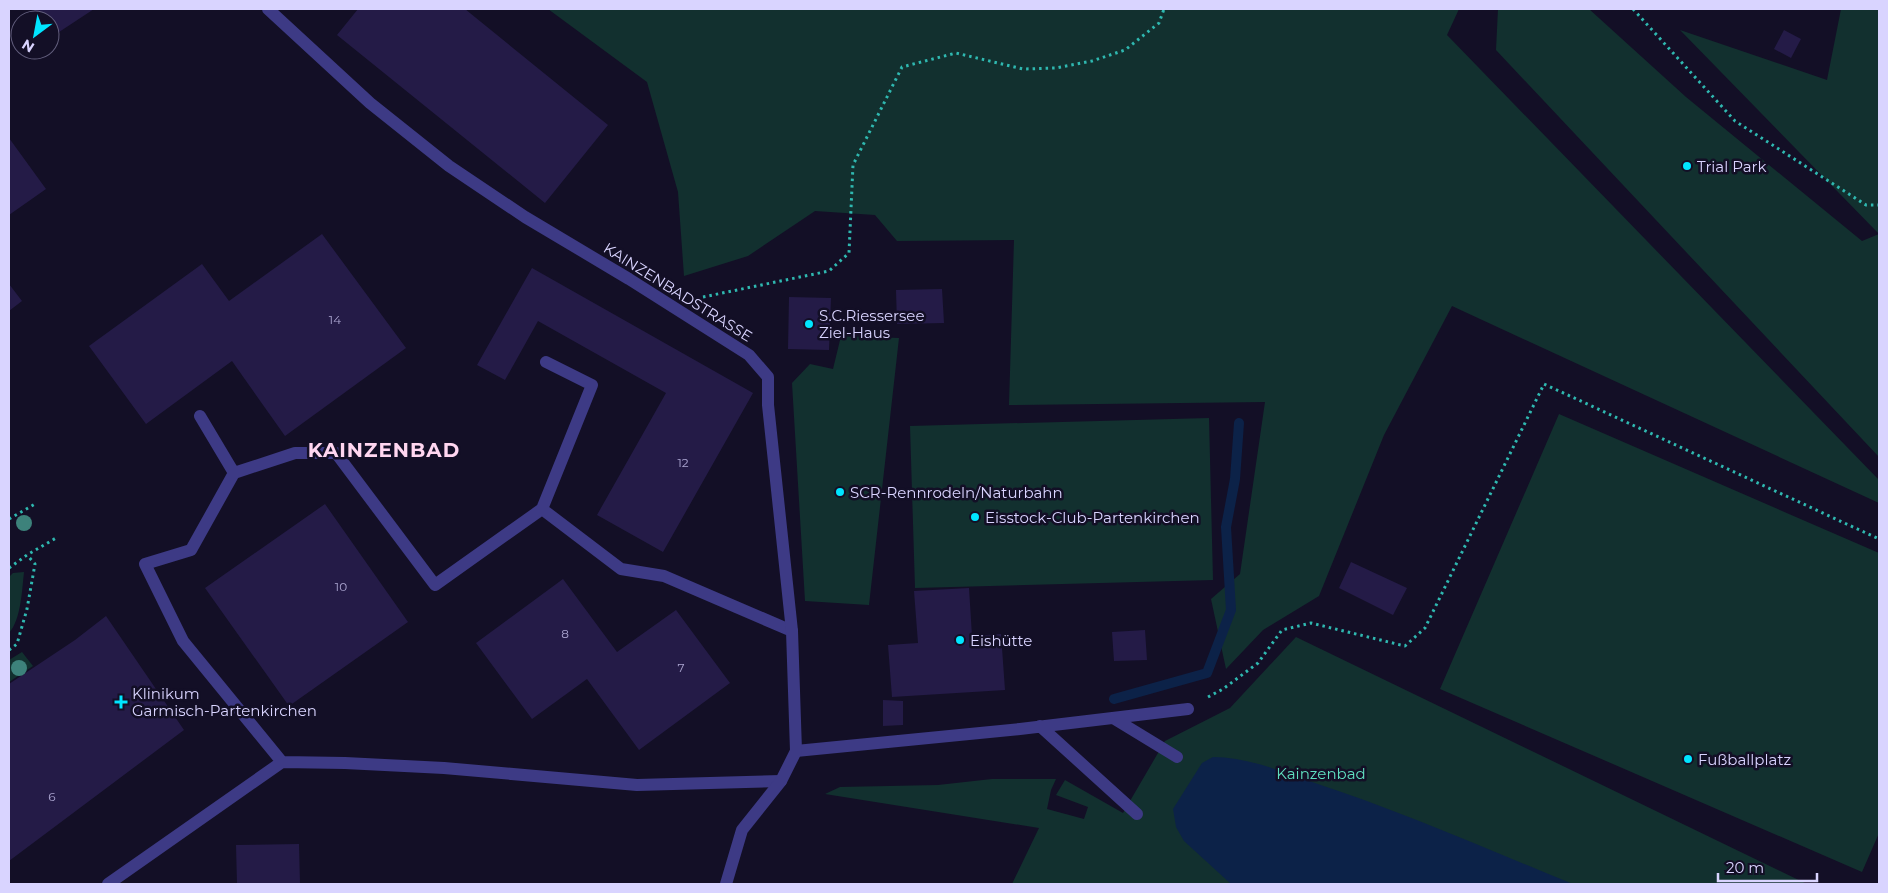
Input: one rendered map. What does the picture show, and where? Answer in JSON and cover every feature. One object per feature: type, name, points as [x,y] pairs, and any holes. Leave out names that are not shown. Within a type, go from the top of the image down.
[{"type":"street","name":"KAINZENBADSTRASSE","points":[[268,9],[370,103],[449,166],[525,217],[749,355],[768,377],[768,405],[792,631],[796,751],[781,781],[742,830],[726,884]]},
{"type":"street","points":[[282,762],[183,641],[146,564],[190,550],[234,473],[295,453],[336,453],[435,585],[542,508],[592,385],[546,362]]},
{"type":"street","points":[[200,416],[234,473]]},
{"type":"street","points":[[542,508],[621,569],[664,576],[792,631]]},
{"type":"street","points":[[796,751],[1188,709]]},
{"type":"street","points":[[1114,718],[1177,757]]},
{"type":"street","points":[[1040,726],[1137,814]]},
{"type":"street","points":[[108,884],[282,762],[345,762],[444,768],[638,785],[781,781]]},
{"type":"path","points":[[669,304],[829,271],[849,253],[853,165],[902,67],[956,53],[1023,69],[1056,68],[1092,61],[1125,50],[1159,23],[1164,9]]},
{"type":"path","points":[[1633,9],[1735,120],[1866,205],[1879,205]]},
{"type":"path","points":[[1188,709],[1223,689],[1258,663],[1282,630],[1311,623],[1405,646],[1412,640],[1424,628],[1544,384],[1879,539]]},
{"type":"path","points":[[9,519],[35,504]]},
{"type":"path","points":[[9,568],[56,538]]},
{"type":"path","points":[[9,650],[17,644],[27,609],[35,564],[27,555]]},
{"type":"green space","points":[[548,9],[1459,9],[1447,35],[1879,480],[1879,503],[1452,306],[1384,435],[1319,596],[1263,630],[1226,669],[1211,599],[1240,574],[1265,402],[1009,405],[1014,240],[897,241],[875,215],[815,211],[748,256],[684,276],[678,192],[647,82]]},
{"type":"green space","name":"Trial Park","points":[[1498,9],[1589,9],[1686,97],[1862,241],[1879,234],[1879,457],[1496,50]]},
{"type":"green space","points":[[1841,9],[1879,9],[1879,234],[1680,30],[1827,80]]},
{"type":"green space","name":"SCR-Rennrodeln/Naturbahn","points":[[841,336],[899,338],[869,605],[805,601],[792,383],[810,364],[833,369]]},
{"type":"green space","points":[[1559,414],[1879,553],[1879,833],[1862,872],[1440,689]]},
{"type":"green space","points":[[1209,418],[1213,580],[915,588],[910,426]]},
{"type":"green space","points":[[24,572],[18,613],[9,633],[9,577],[13,573]]},
{"type":"green space","name":"Kainzenbad","points":[[1296,637],[1807,884],[1012,884],[1039,828],[825,794],[840,787],[938,785],[992,779],[1056,779],[1051,790],[1047,809],[1084,819],[1088,807],[1056,795],[1065,780],[1123,813],[1165,741],[1230,708]]},
{"type":"green space","points":[[22,652],[33,666],[9,682],[9,660]]},
{"type":"water","points":[[1213,757],[1238,759],[1263,765],[1345,793],[1573,884],[1231,884],[1184,841],[1176,827],[1173,809],[1202,763]]},
{"type":"building","points":[[94,9],[60,31],[60,10],[34,10]]},
{"type":"building","points":[[358,9],[465,9],[608,125],[545,203],[337,35]]},
{"type":"building","points":[[1784,30],[1801,39],[1791,58],[1774,49]]},
{"type":"building","points":[[9,138],[46,189],[9,215]]},
{"type":"building","points":[[322,234],[406,348],[285,436],[232,361],[146,424],[89,346],[202,264],[229,301]]},
{"type":"building","points":[[532,268],[753,393],[663,552],[597,515],[666,393],[538,321],[505,380],[477,365]]},
{"type":"building","points":[[9,284],[22,301],[9,311]]},
{"type":"building","points":[[942,289],[944,323],[897,324],[896,290]]},
{"type":"building","name":"S.C.Riessersee Ziel-Haus","points":[[789,297],[831,298],[829,350],[788,349]]},
{"type":"building","points":[[325,504],[408,622],[289,706],[205,588]]},
{"type":"building","points":[[1351,562],[1407,588],[1393,615],[1339,588]]},
{"type":"building","points":[[563,579],[617,652],[676,610],[730,683],[639,750],[587,679],[532,719],[476,643]]},
{"type":"building","name":"Eishütte","points":[[969,588],[972,636],[1001,634],[1005,690],[892,697],[888,645],[918,643],[914,591]]},
{"type":"building","points":[[106,616],[184,730],[9,861],[9,684],[75,640]]},
{"type":"building","points":[[1145,630],[1147,660],[1114,661],[1112,632]]},
{"type":"building","points":[[883,700],[903,701],[903,725],[883,726]]},
{"type":"building","points":[[299,844],[300,884],[237,884],[236,845]]},
{"type":"waterway","points":[[1114,699],[1207,673],[1231,610],[1226,527],[1235,479],[1239,423]]},
{"type":"place","name":"Trial Park","points":[[1687,166]]},
{"type":"place","name":"S.C.Riessersee Ziel-Haus","points":[[809,324]]},
{"type":"place","name":"SCR-Rennrodeln/Naturbahn","points":[[840,492]]},
{"type":"place","name":"Eisstock-Club-Partenkirchen","points":[[975,517]]},
{"type":"place","name":"Eishütte","points":[[960,640]]},
{"type":"place","name":"Klinikum Garmisch-Partenkirchen","points":[[121,702]]},
{"type":"place","name":"Fußballplatz","points":[[1688,759]]},
{"type":"district","name":"KAINZENBAD","points":[[384,450]]}]
